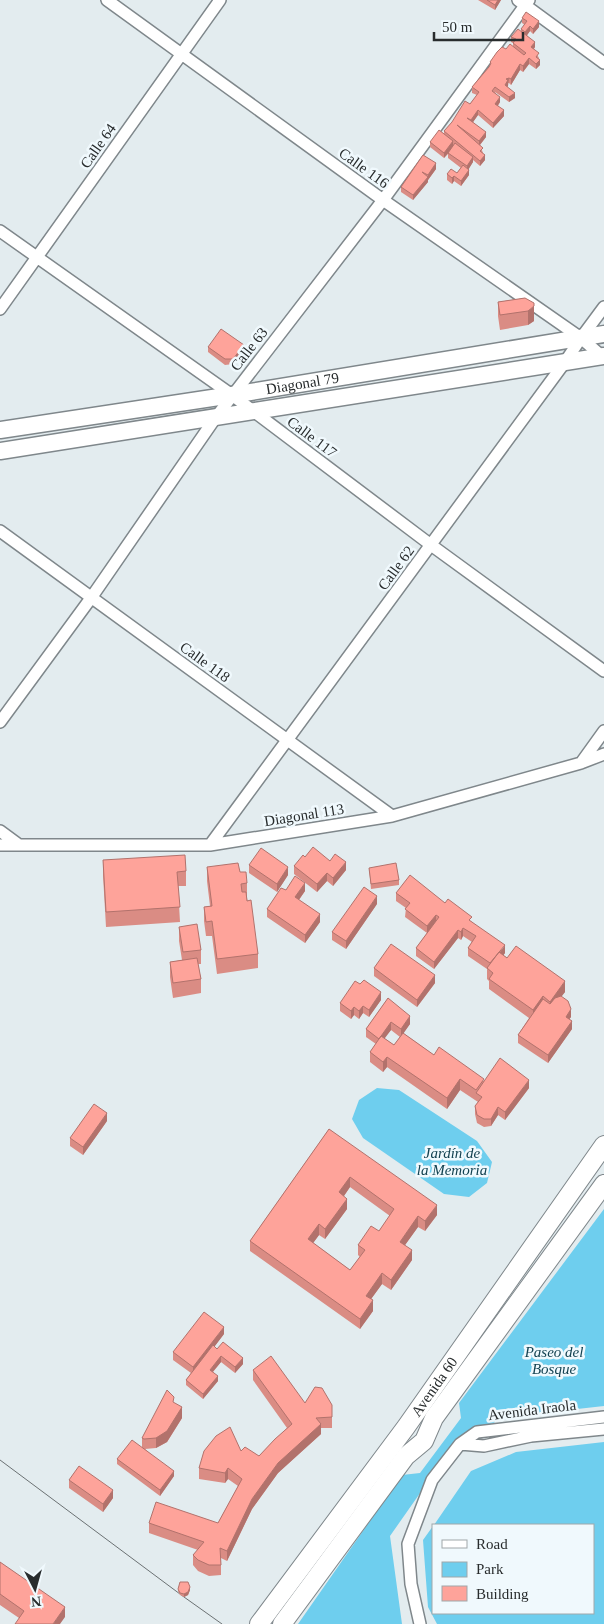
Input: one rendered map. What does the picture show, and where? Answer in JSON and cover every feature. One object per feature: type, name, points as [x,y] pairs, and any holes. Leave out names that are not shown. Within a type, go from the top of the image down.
[{"type":"main road","name":"Diagonal 79","points":[[0,430],[232,395],[604,334]]},
{"type":"main road","name":"Diagonal 79","points":[[0,451],[603,357]]},
{"type":"main road","name":"Avenida 60","points":[[258,1624],[406,1427],[604,1145]]},
{"type":"main road","name":"Avenida 60","points":[[282,1624],[406,1456],[424,1441],[434,1418],[604,1184]]},
{"type":"street","name":"Calle 116","points":[[107,0],[383,200],[581,338],[603,357]]},
{"type":"street","name":"Calle 64","points":[[0,310],[220,0]]},
{"type":"street","points":[[524,2],[604,63]]},
{"type":"street","name":"Calle 63","points":[[0,722],[91,598],[232,395],[383,200],[524,2]]},
{"type":"street","name":"Calle 117","points":[[0,231],[232,395],[431,545],[604,671]]},
{"type":"street","name":"Calle 62","points":[[210,845],[566,362],[604,307]]},
{"type":"street","name":"Calle 118","points":[[0,531],[392,816]]},
{"type":"street","points":[[580,763],[604,731]]},
{"type":"street","name":"Diagonal 113","points":[[0,845],[210,845],[392,816],[580,763],[604,754]]},
{"type":"street","points":[[0,831],[19,845]]},
{"type":"street","name":"Avenida Iraola","points":[[420,1624],[411,1584],[408,1544],[432,1480],[460,1444],[477,1432],[604,1416]]},
{"type":"street","points":[[460,1444],[484,1446],[531,1436],[604,1429]]},
{"type":"green space","name":"Jardín de la Memoria","points":[[377,1088],[399,1090],[477,1141],[492,1162],[487,1183],[469,1197],[444,1194],[363,1138],[352,1119],[359,1100]]},
{"type":"green space","name":"Paseo del Bosque","points":[[604,1209],[604,1406],[506,1417],[458,1439],[390,1536],[402,1624],[298,1624],[402,1475],[420,1473],[461,1418],[459,1403]]},
{"type":"green space","points":[[604,1442],[604,1624],[437,1624],[428,1607],[423,1540],[432,1527],[432,1614],[594,1614],[594,1524],[435,1524],[471,1471],[516,1452]]},
{"type":"building","points":[[487,0],[498,0],[495,5]]},
{"type":"building","points":[[526,12],[539,21],[533,29],[530,26],[525,32],[521,29],[527,21],[522,18]]},
{"type":"building","points":[[518,29],[535,42],[531,47],[539,53],[536,57],[540,60],[536,64],[529,58],[523,66],[520,64],[511,79],[506,79],[508,80],[505,85],[515,93],[509,97],[495,87],[492,91],[500,97],[495,104],[504,110],[493,123],[478,110],[471,120],[467,118],[486,132],[479,141],[457,125],[483,148],[480,151],[485,155],[480,161],[444,131],[465,101],[470,104],[479,92],[472,87],[489,67],[490,62],[502,47],[506,49],[510,44],[524,55],[526,53],[513,43],[516,39],[511,37]]},
{"type":"building","points":[[439,130],[453,141],[444,153],[430,142]]},
{"type":"building","points":[[455,143],[473,157],[467,166],[448,153]]},
{"type":"building","points":[[423,155],[436,163],[428,175],[422,172],[428,177],[413,195],[401,187]]},
{"type":"building","points":[[463,165],[469,170],[461,181],[447,174],[451,169],[457,173]]},
{"type":"building","points":[[525,298],[534,303],[534,306],[528,311],[500,315],[498,302]]},
{"type":"building","points":[[221,329],[244,345],[233,359],[225,359],[208,347]]},
{"type":"building","points":[[313,847],[330,861],[335,854],[346,862],[333,878],[327,873],[317,884],[294,866]]},
{"type":"building","points":[[261,848],[288,867],[277,884],[249,865]]},
{"type":"building","points":[[185,855],[186,871],[177,872],[180,907],[106,912],[103,860]]},
{"type":"building","points":[[238,863],[240,872],[246,872],[247,883],[241,884],[242,892],[246,892],[247,901],[251,900],[258,954],[217,959],[212,921],[206,922],[204,907],[212,906],[207,867]]},
{"type":"building","points":[[396,863],[399,880],[371,884],[369,868]]},
{"type":"building","points":[[410,875],[445,903],[448,899],[472,917],[469,920],[505,945],[490,963],[468,948],[476,936],[463,928],[461,932],[458,930],[434,962],[416,948],[439,917],[436,915],[427,926],[405,909],[410,903],[396,893]]},
{"type":"building","points":[[295,876],[305,883],[295,897],[320,914],[305,935],[267,909],[281,888],[286,890]]},
{"type":"building","points":[[364,887],[377,896],[346,941],[332,932]]},
{"type":"building","points":[[197,924],[201,950],[183,952],[179,927]]},
{"type":"building","points":[[391,944],[435,975],[417,1000],[374,968]]},
{"type":"building","points":[[516,946],[565,981],[550,1002],[543,996],[533,1010],[489,979],[493,973],[487,968],[499,952],[507,958]]},
{"type":"building","points":[[197,958],[201,979],[173,983],[170,962]]},
{"type":"building","points":[[364,980],[381,992],[369,1010],[363,1006],[359,1011],[354,1007],[351,1011],[340,1003],[355,981],[360,984]]},
{"type":"building","points":[[561,996],[568,1001],[571,1009],[566,1017],[572,1021],[548,1055],[518,1035],[543,999],[550,1004],[555,998]]},
{"type":"building","points":[[388,998],[410,1016],[401,1029],[391,1022],[379,1039],[366,1029]]},
{"type":"building","points":[[403,1033],[434,1055],[439,1047],[484,1079],[476,1090],[460,1079],[447,1098],[387,1057],[383,1062],[370,1052],[381,1036],[394,1045]]},
{"type":"building","points":[[500,1058],[529,1080],[505,1112],[498,1107],[491,1119],[484,1119],[477,1115],[475,1106],[482,1097],[476,1093]]},
{"type":"building","points":[[94,1104],[107,1113],[83,1147],[70,1138]]},
{"type":"building","points":[[329,1129],[437,1205],[425,1221],[418,1216],[400,1242],[412,1250],[391,1280],[382,1273],[366,1296],[373,1300],[360,1319],[250,1241]],"holes":[[[350,1177],[394,1209],[379,1231],[371,1226],[358,1245],[365,1250],[350,1270],[308,1239],[319,1224],[325,1229],[347,1199],[339,1192]]]},
{"type":"building","points":[[204,1312],[224,1327],[193,1367],[173,1352]]},
{"type":"building","points":[[223,1342],[243,1358],[235,1367],[221,1356],[210,1370],[218,1376],[203,1394],[186,1380],[213,1345],[217,1349]]},
{"type":"building","points":[[271,1356],[305,1403],[315,1387],[322,1388],[332,1405],[332,1417],[316,1418],[321,1424],[278,1463],[252,1499],[227,1551],[220,1548],[221,1565],[209,1565],[198,1560],[193,1555],[204,1542],[149,1523],[156,1502],[218,1523],[242,1479],[228,1468],[225,1473],[199,1468],[204,1451],[216,1436],[230,1427],[241,1451],[245,1447],[259,1456],[292,1424],[253,1370]]},
{"type":"building","points":[[167,1390],[174,1397],[173,1402],[182,1407],[167,1431],[156,1438],[144,1439],[142,1438]]},
{"type":"building","points":[[132,1440],[174,1471],[160,1490],[117,1459]]},
{"type":"building","points":[[79,1466],[113,1490],[103,1504],[69,1480]]},
{"type":"building","points":[[0,1562],[65,1607],[53,1624],[15,1624],[24,1611],[0,1594]]},
{"type":"building","points":[[180,1582],[188,1582],[190,1587],[188,1592],[180,1593],[178,1589]]},
{"type":"tram line","points":[[0,1460],[222,1624]]}]
